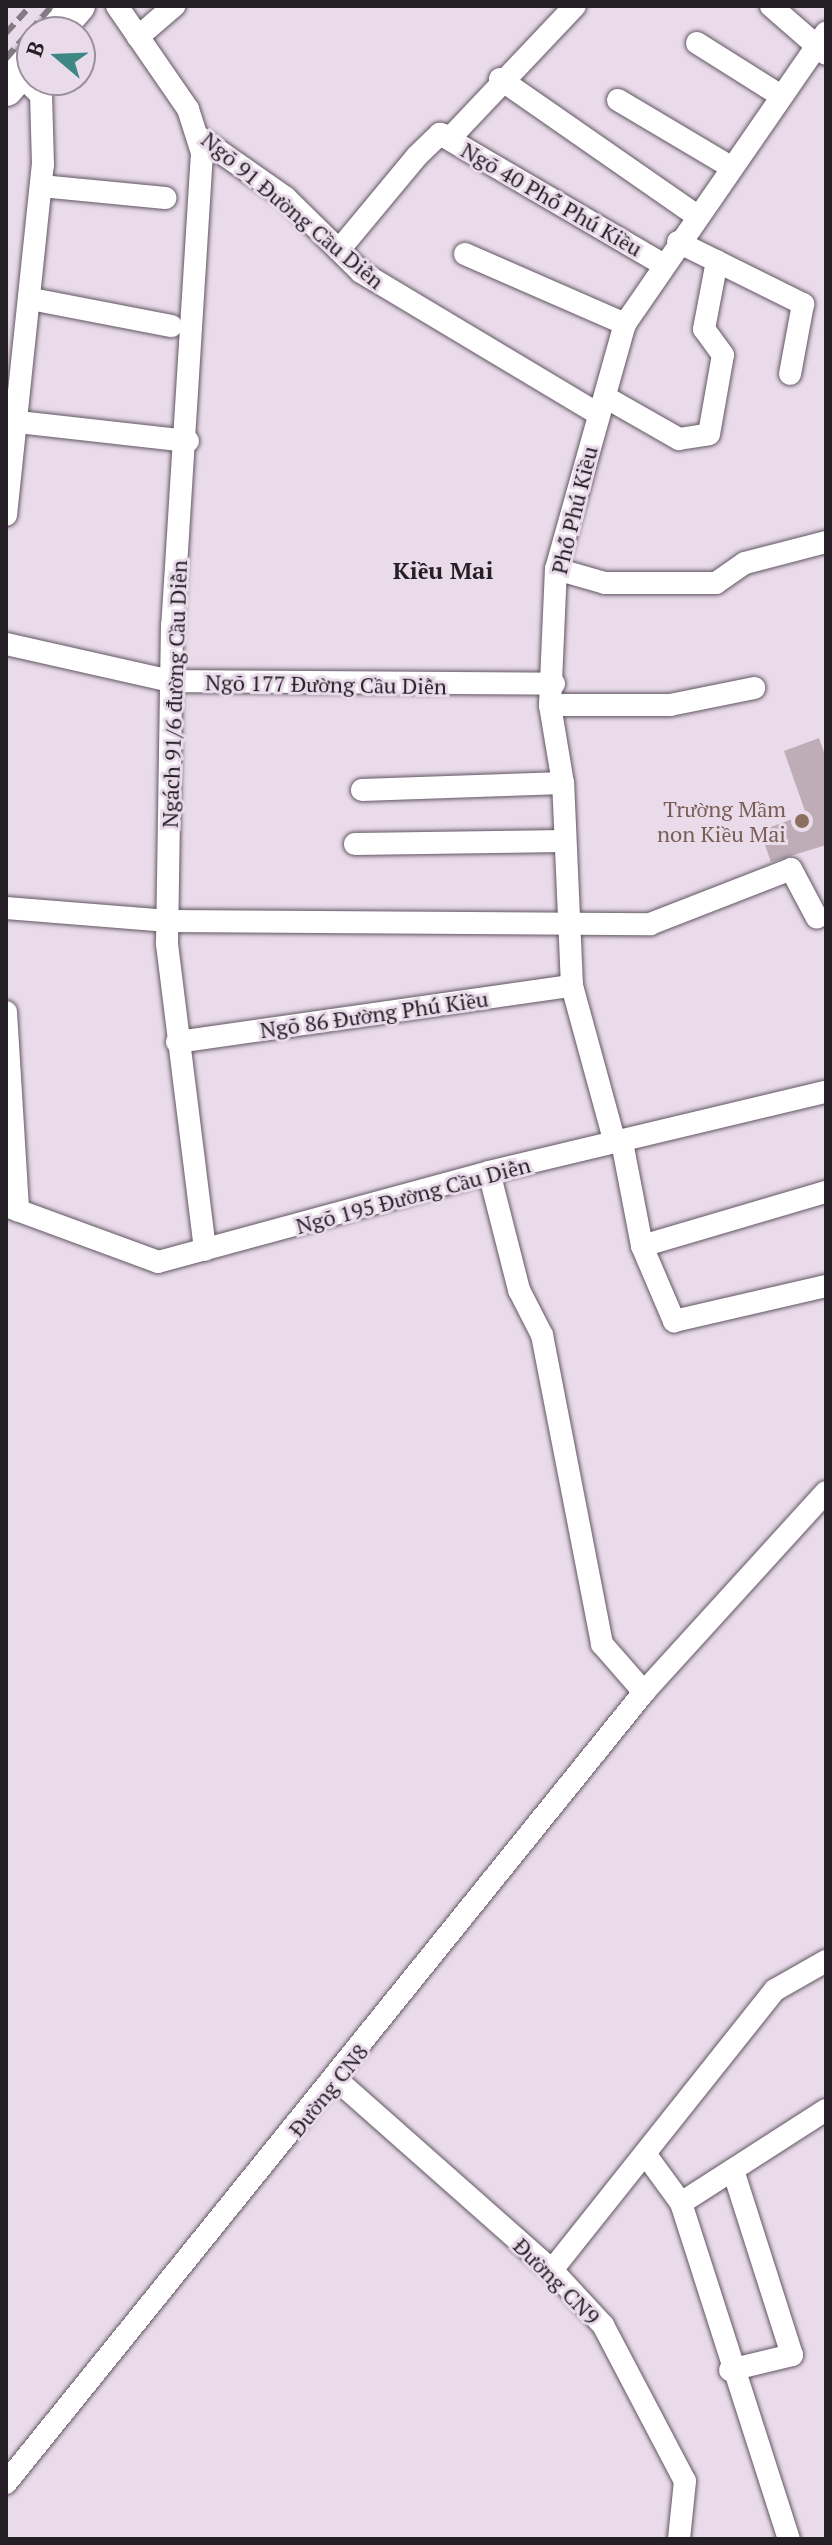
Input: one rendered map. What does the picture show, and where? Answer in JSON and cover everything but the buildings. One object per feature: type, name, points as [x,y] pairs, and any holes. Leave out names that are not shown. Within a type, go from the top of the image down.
[{"type":"street","name":"Ngõ 91 Đường Cầu Diễn","points":[[117,6],[199,137],[286,198],[361,272],[602,406],[679,439],[709,434],[723,355],[704,329],[717,261]]},
{"type":"street","points":[[138,37],[174,6]]},
{"type":"street","points":[[339,250],[440,134],[451,137],[500,79],[575,6]]},
{"type":"street","points":[[771,6],[823,44]]},
{"type":"street","points":[[697,43],[781,96]]},
{"type":"street","name":"Phố Phú Kiều","points":[[823,44],[781,96],[696,215],[625,324],[556,569],[552,695],[563,783],[573,922],[572,986],[618,1142],[642,1246],[674,1321],[826,1286]]},
{"type":"street","points":[[500,79],[696,215]]},
{"type":"street","points":[[6,515],[41,186],[41,96]]},
{"type":"street","points":[[618,100],[731,167]]},
{"type":"street","name":"Ngõ 40 Phố Phú Kiều","points":[[440,134],[664,265]]},
{"type":"street","name":"Ngách 91/6 đường Cầu Diễn","points":[[199,137],[188,441],[170,681],[168,921],[177,1042],[205,1250]]},
{"type":"street","points":[[41,186],[165,198]]},
{"type":"street","points":[[678,242],[803,304],[790,374]]},
{"type":"street","points":[[465,254],[625,324]]},
{"type":"street","points":[[31,299],[171,326]]},
{"type":"street","points":[[18,422],[188,441]]},
{"type":"street","points":[[556,569],[605,583],[716,583],[745,563],[826,542]]},
{"type":"street","name":"Ngõ 177 Đường Cầu Diễn","points":[[6,644],[170,681],[552,695],[670,705],[754,688]]},
{"type":"street","points":[[362,790],[563,783]]},
{"type":"street","points":[[355,844],[565,841]]},
{"type":"street","points":[[6,908],[168,921],[650,924],[791,869],[817,918]]},
{"type":"street","name":"Ngõ 86 Đường Phú Kiều","points":[[177,1042],[572,986]]},
{"type":"street","points":[[6,1012],[12,1208]]},
{"type":"street","name":"Ngõ 195 Đường Cầu Diễn","points":[[12,1208],[158,1262],[489,1172],[826,1092]]},
{"type":"street","points":[[489,1172],[519,1290],[542,1335],[602,1644],[644,1692]]},
{"type":"street","points":[[642,1246],[826,1192]]},
{"type":"street","name":"Đường CN8","points":[[6,2483],[337,2080],[644,1692],[823,1502]]},
{"type":"street","points":[[552,2270],[775,1990],[826,1961]]},
{"type":"street","name":"Đường CN9","points":[[337,2080],[552,2270],[603,2325],[685,2481],[679,2539]]},
{"type":"street","points":[[681,2203],[826,2110]]},
{"type":"street","points":[[646,2155],[681,2203],[730,2370],[789,2539]]},
{"type":"street","points":[[730,2370],[792,2355],[733,2170]]},
{"type":"railway","points":[[6,33],[30,6]]},
{"type":"railway","points":[[6,58],[52,6]]},
{"type":"place","name":"Trường Mầm non Kiều Mai","points":[[802,821]]},
{"type":"district","name":"Kiều Mai","points":[[443,571]]}]
